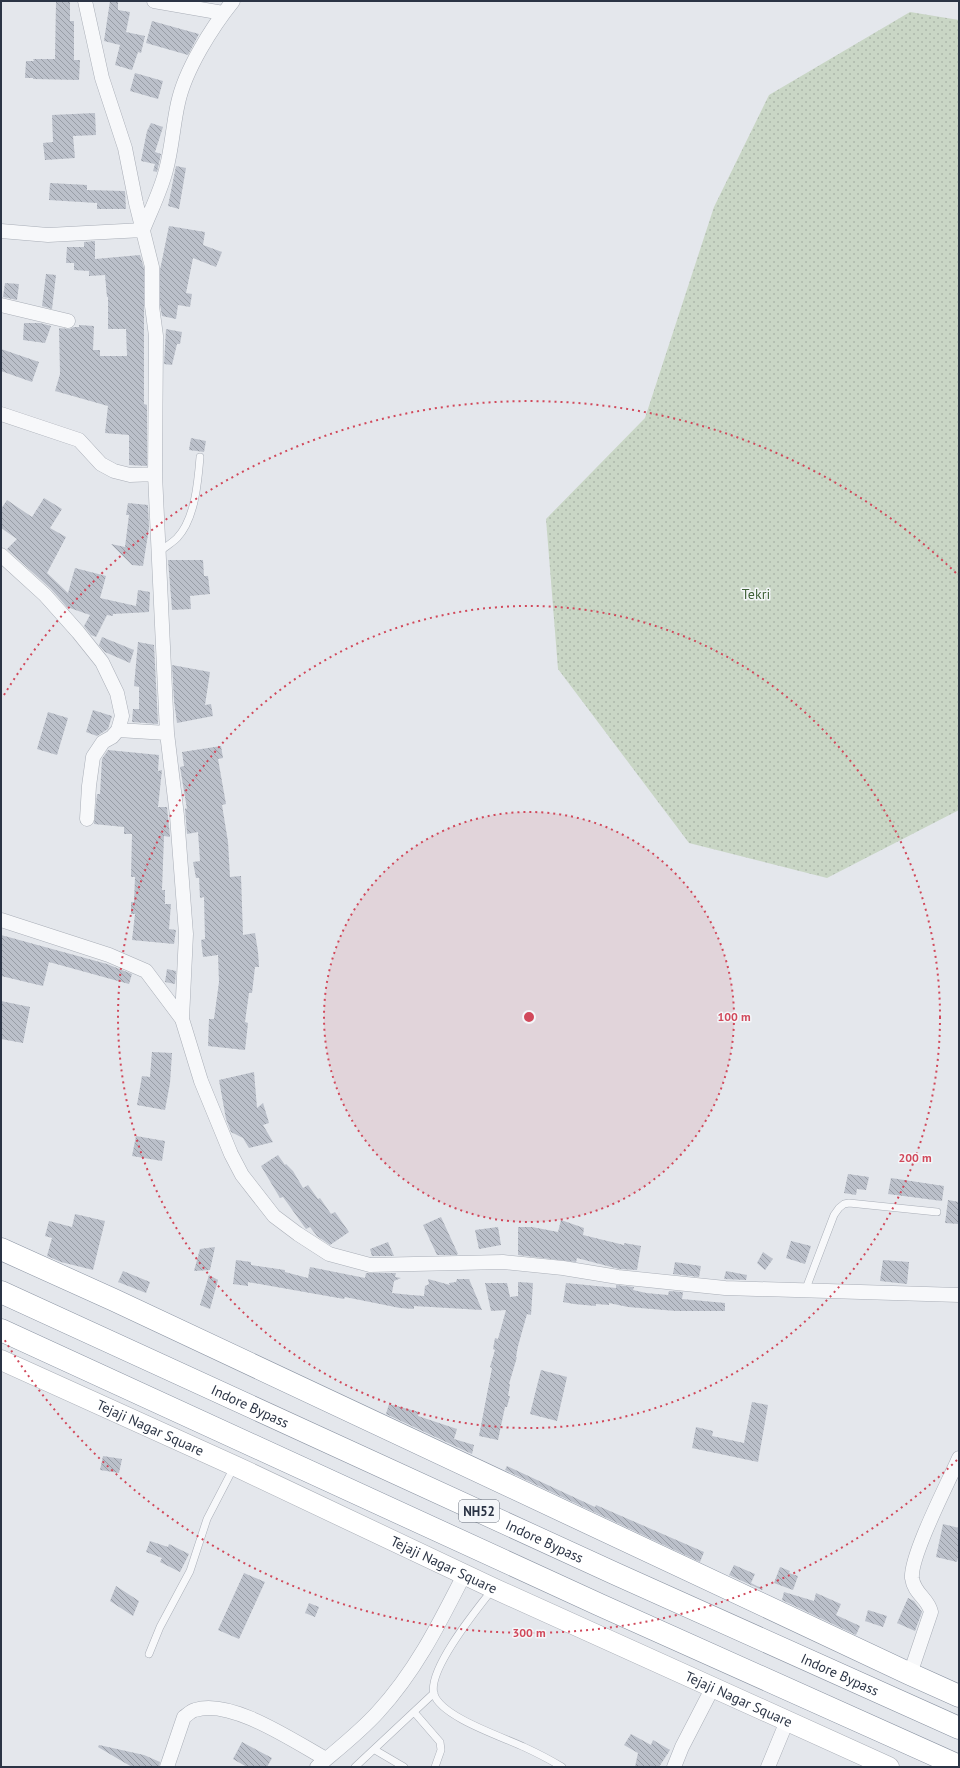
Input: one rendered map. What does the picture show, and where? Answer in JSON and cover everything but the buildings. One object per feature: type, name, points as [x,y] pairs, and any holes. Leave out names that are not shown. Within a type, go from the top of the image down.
[{"type":"highway","points":[[1,1250],[121,1304],[959,1696]]},
{"type":"highway","name":"Indore Bypass","points":[[1,1292],[616,1574],[959,1728]]},
{"type":"highway","name":"NH52","points":[[1,1330],[600,1605],[959,1766]]},
{"type":"street","points":[[85,1],[102,78],[125,148],[136,203],[152,267],[152,306],[156,336],[156,474],[167,733],[177,816],[186,934],[182,1019],[201,1081],[230,1154],[242,1175],[274,1216],[298,1234],[329,1254],[370,1265],[503,1262],[563,1268],[618,1277],[725,1288],[959,1296]]},
{"type":"street","points":[[154,1],[223,13]]},
{"type":"street","points":[[143,230],[166,172],[178,102],[184,83],[190,69],[223,13],[233,1]]},
{"type":"street","points":[[1,231],[48,235],[143,230]]},
{"type":"street","points":[[1,305],[68,321]]},
{"type":"street","points":[[1,414],[79,440],[102,464],[114,471],[130,475],[156,474]]},
{"type":"street","points":[[1,555],[45,595],[78,632],[102,662],[117,693],[122,716],[118,730],[112,737],[103,742],[93,757],[87,819]]},
{"type":"street","points":[[118,730],[167,733]]},
{"type":"street","points":[[1,920],[109,954],[146,971],[182,1019]]},
{"type":"street","name":"Tejaji Nagar Square","points":[[1,1360],[235,1466],[465,1573],[493,1588],[788,1720],[889,1767]]},
{"type":"street","points":[[910,1674],[931,1612],[930,1606],[919,1595],[914,1587],[912,1577],[914,1564],[920,1544],[959,1458]]},
{"type":"street","points":[[167,1767],[184,1717],[195,1710],[213,1708],[248,1716],[322,1763],[378,1712],[402,1683],[418,1661],[440,1624],[465,1573]]},
{"type":"street","points":[[674,1767],[682,1747],[713,1687]]},
{"type":"street","points":[[768,1767],[788,1720]]},
{"type":"lane","points":[[159,552],[177,538],[187,521],[194,502],[200,457]]},
{"type":"lane","points":[[805,1290],[834,1215],[844,1204],[849,1203],[937,1212]]},
{"type":"lane","points":[[149,1654],[160,1628],[190,1571],[207,1519],[235,1466]]},
{"type":"lane","points":[[493,1588],[456,1636],[437,1672],[434,1682],[434,1693],[438,1701],[451,1713],[481,1729],[544,1756],[562,1767]]},
{"type":"lane","points":[[355,1767],[375,1750],[434,1693]]},
{"type":"lane","points":[[414,1712],[440,1742],[441,1750],[435,1767]]},
{"type":"lane","points":[[375,1750],[404,1767]]},
{"type":"green space","name":"Tekri","points":[[910,12],[959,20],[959,810],[827,878],[689,843],[558,669],[546,519],[645,418],[714,207],[769,95]]}]
